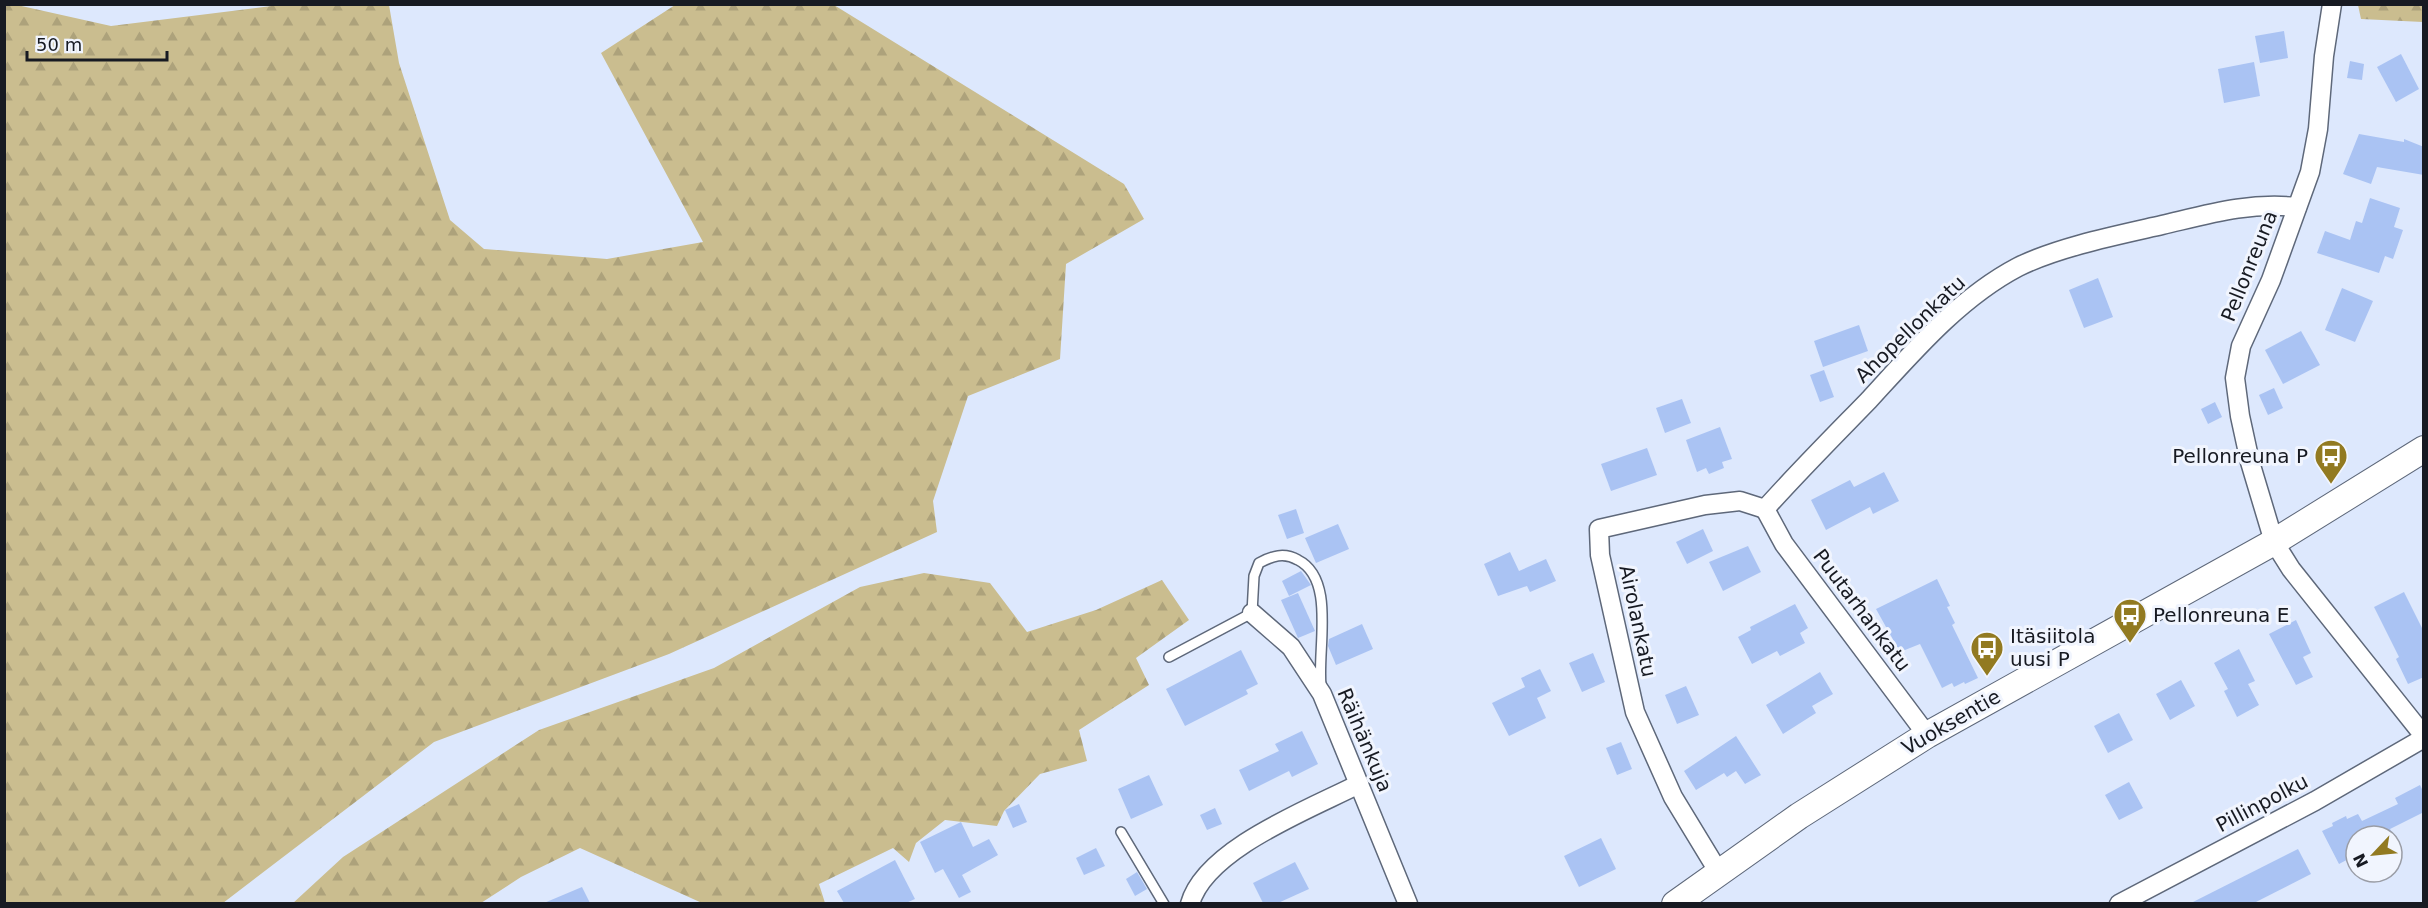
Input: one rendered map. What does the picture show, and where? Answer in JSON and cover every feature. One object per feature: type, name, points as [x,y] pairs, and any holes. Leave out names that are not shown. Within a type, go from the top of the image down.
[{"type":"street","name":"Pellonreuna","points":[[2274,542],[2250,462],[2235,378],[2241,345],[2271,280],[2310,172],[2332,4]]},
{"type":"street","name":"Ahopellonkatu","points":[[1765,509],[1802,467],[1947,319],[1989,285],[2019,267],[2063,251],[2226,210],[2267,204],[2297,207]]},
{"type":"street","name":"Vuoksentie","points":[[1685,901],[1718,872],[1799,816],[1927,735],[2274,542],[2424,449]]},
{"type":"street","name":"Airolankatu","points":[[1718,872],[1673,797],[1635,712],[1600,555],[1599,529],[1705,505],[1740,501],[1765,509]]},
{"type":"street","name":"Puutarhankatu","points":[[1765,509],[1784,543],[1927,735]]},
{"type":"street","name":"Pillinpolku","points":[[2119,903],[2315,801],[2424,737],[2291,569],[2274,542]]},
{"type":"street","name":"Räihänkuja","points":[[1252,613],[1290,647],[1322,694],[1408,903]]},
{"type":"street","points":[[1190,903],[1210,869],[1238,846],[1359,784]]},
{"type":"lane","points":[[1169,657],[1252,613],[1254,576],[1259,563],[1281,555],[1293,557],[1306,564],[1316,576],[1323,609],[1320,673],[1322,694]]},
{"type":"lane","points":[[1121,832],[1164,903]]},
{"type":"green space","points":[[5,4],[111,26],[279,5],[389,5],[399,63],[450,220],[484,249],[607,259],[703,242],[601,53],[675,5],[834,5],[1124,184],[1144,219],[1066,264],[1060,359],[968,396],[933,501],[937,532],[669,654],[434,742],[223,903],[5,903]]},
{"type":"green space","points":[[2358,5],[2423,5],[2423,22],[2361,19]]},
{"type":"green space","points":[[924,573],[990,583],[1027,632],[1096,610],[1162,580],[1189,620],[1136,658],[1149,685],[1079,730],[1087,761],[1040,774],[1004,811],[997,826],[945,820],[916,843],[909,862],[893,848],[819,884],[825,903],[702,903],[580,848],[521,877],[481,903],[292,904],[343,857],[539,730],[714,668],[860,587]]},
{"type":"building","points":[[2284,31],[2288,58],[2260,63],[2255,36]]},
{"type":"building","points":[[2401,54],[2419,89],[2396,102],[2377,67]]},
{"type":"building","points":[[2350,61],[2364,64],[2362,80],[2347,78]]},
{"type":"building","points":[[2254,62],[2260,96],[2224,103],[2218,69]]},
{"type":"building","points":[[2359,134],[2404,142],[2404,139],[2424,147],[2424,175],[2377,167],[2371,184],[2343,174]]},
{"type":"building","points":[[2370,198],[2400,208],[2394,227],[2403,230],[2393,259],[2385,256],[2379,273],[2317,253],[2325,231],[2350,240],[2356,221],[2362,223]]},
{"type":"building","points":[[2098,278],[2113,317],[2084,328],[2069,290]]},
{"type":"building","points":[[2342,288],[2373,301],[2355,342],[2325,330]]},
{"type":"building","points":[[1859,325],[1868,351],[1823,367],[1814,341]]},
{"type":"building","points":[[2301,331],[2320,365],[2283,384],[2265,350]]},
{"type":"building","points":[[1824,370],[1834,397],[1820,402],[1810,375]]},
{"type":"building","points":[[2274,388],[2283,408],[2268,415],[2259,395]]},
{"type":"building","points":[[1682,399],[1691,423],[1665,433],[1656,408]]},
{"type":"building","points":[[2215,402],[2222,417],[2208,424],[2201,409]]},
{"type":"building","points":[[1720,427],[1732,459],[1722,462],[1724,468],[1709,474],[1706,468],[1697,472],[1686,440]]},
{"type":"building","points":[[1647,448],[1657,475],[1611,491],[1601,464]]},
{"type":"building","points":[[1884,472],[1899,501],[1873,514],[1870,507],[1826,530],[1811,500],[1850,480],[1854,487]]},
{"type":"building","points":[[1296,509],[1304,533],[1287,539],[1278,515]]},
{"type":"building","points":[[1338,524],[1349,549],[1316,563],[1305,538]]},
{"type":"building","points":[[1703,529],[1713,551],[1687,564],[1676,542]]},
{"type":"building","points":[[1748,546],[1761,572],[1723,591],[1709,562]]},
{"type":"building","points":[[1510,552],[1519,571],[1546,559],[1556,581],[1530,592],[1527,586],[1498,596],[1484,564]]},
{"type":"building","points":[[1301,571],[1311,585],[1289,596],[1282,581]]},
{"type":"building","points":[[1937,579],[1950,606],[1947,607],[1955,623],[1952,625],[1978,678],[1954,687],[1952,683],[1942,688],[1920,644],[1900,652],[1876,609]]},
{"type":"building","points":[[2404,592],[2424,632],[2424,677],[2408,684],[2396,659],[2399,657],[2374,607]]},
{"type":"building","points":[[1298,593],[1315,631],[1298,638],[1281,600]]},
{"type":"building","points":[[1795,604],[1808,628],[1800,633],[1805,643],[1780,656],[1777,651],[1752,664],[1738,637],[1751,630],[1750,627]]},
{"type":"building","points":[[2296,620],[2311,653],[2303,657],[2313,677],[2296,685],[2269,634]]},
{"type":"building","points":[[1362,624],[1373,649],[1336,665],[1328,646],[1329,639]]},
{"type":"building","points":[[2239,649],[2255,681],[2248,684],[2259,705],[2237,717],[2224,691],[2228,689],[2214,663]]},
{"type":"building","points":[[1241,650],[1258,684],[1246,690],[1248,694],[1185,726],[1166,689]]},
{"type":"building","points":[[1593,653],[1605,682],[1582,692],[1569,663]]},
{"type":"building","points":[[1540,669],[1551,691],[1537,698],[1546,718],[1509,736],[1492,703],[1525,687],[1521,678]]},
{"type":"building","points":[[1820,672],[1833,694],[1812,706],[1816,713],[1783,734],[1766,705]]},
{"type":"building","points":[[2181,680],[2195,706],[2170,720],[2156,694]]},
{"type":"building","points":[[1686,686],[1699,715],[1677,724],[1665,695]]},
{"type":"building","points":[[2119,713],[2133,740],[2108,753],[2094,726]]},
{"type":"building","points":[[1302,731],[1318,764],[1292,777],[1289,771],[1249,791],[1239,770],[1279,751],[1275,744]]},
{"type":"building","points":[[1736,736],[1761,775],[1745,784],[1736,771],[1727,777],[1724,773],[1696,790],[1684,771]]},
{"type":"building","points":[[1621,742],[1632,769],[1617,775],[1606,748]]},
{"type":"building","points":[[1149,775],[1163,805],[1131,819],[1118,789]]},
{"type":"building","points":[[2129,782],[2143,808],[2119,820],[2105,795]]},
{"type":"building","points":[[2420,785],[2424,793],[2424,812],[2400,824],[2344,824],[2344,861],[2339,864],[2322,831],[2346,816],[2347,819],[2358,814],[2362,821],[2398,804],[2395,798]]},
{"type":"building","points":[[1019,804],[1027,822],[1013,828],[1005,810]]},
{"type":"building","points":[[1215,808],[1222,824],[1207,830],[1200,815]]},
{"type":"building","points":[[961,822],[973,847],[989,839],[998,855],[962,875],[971,892],[959,898],[943,869],[935,873],[920,842]]},
{"type":"building","points":[[1601,838],[1616,869],[1579,887],[1564,856]]},
{"type":"building","points":[[1096,848],[1105,866],[1084,875],[1076,858]]},
{"type":"building","points":[[2298,849],[2311,874],[2254,903],[2191,903]]},
{"type":"building","points":[[895,860],[915,899],[906,903],[844,903],[837,891]]},
{"type":"building","points":[[1295,862],[1309,889],[1278,903],[1263,903],[1253,883]]},
{"type":"building","points":[[1137,872],[1147,889],[1135,896],[1126,879]]},
{"type":"building","points":[[582,887],[590,903],[544,903]]},
{"type":"place","name":"Pellonreuna P","points":[[2331,485]]},
{"type":"place","name":"Pellonreuna E","points":[[2130,644]]},
{"type":"place","name":"Itäsiitola uusi P","points":[[1987,677]]}]
